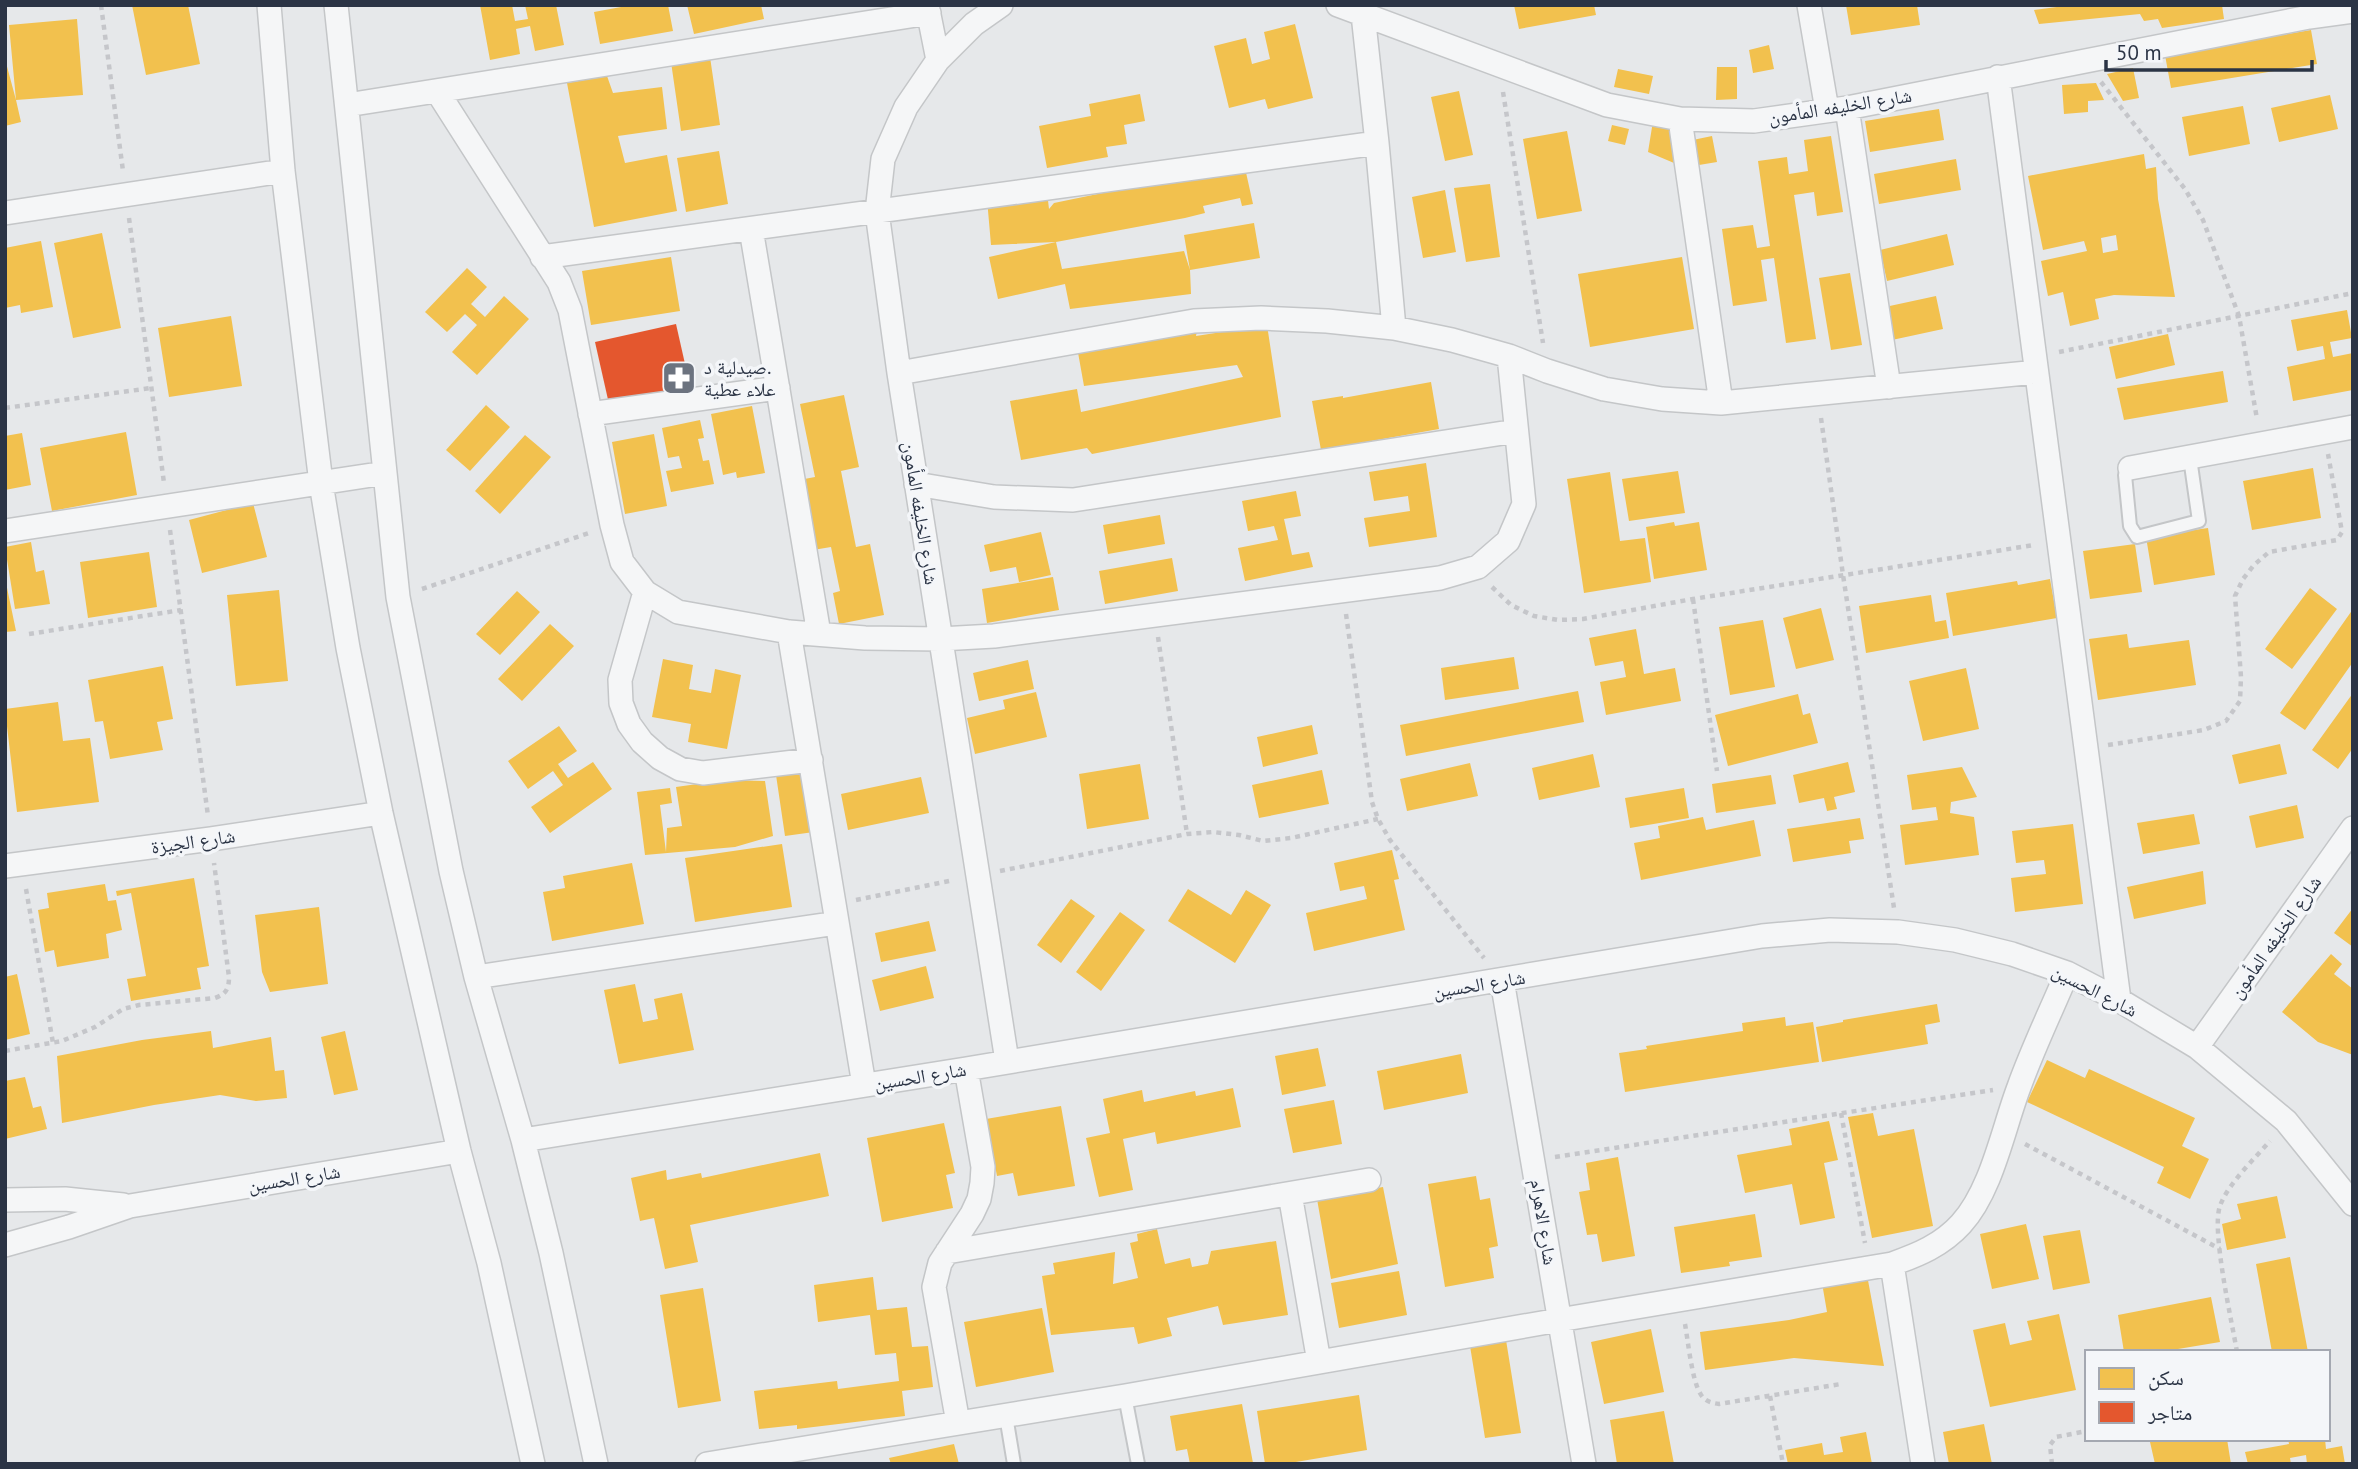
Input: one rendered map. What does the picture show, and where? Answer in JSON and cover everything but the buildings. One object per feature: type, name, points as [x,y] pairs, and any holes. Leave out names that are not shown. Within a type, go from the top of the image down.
[{"type":"street","points":[[269,5],[283,171],[321,483],[348,648],[381,813],[459,1151],[489,1264],[533,1464]]},
{"type":"street","points":[[336,5],[398,597],[451,871],[476,977],[523,1140],[574,1354],[596,1464]]},
{"type":"street","name":"شارع الخليفه المأمون","points":[[1001,5],[974,24],[938,60],[906,107],[883,159],[877,212],[898,373],[1007,1061]]},
{"type":"street","name":"شارع الخليفه المأمون","points":[[1338,5],[1363,11],[1607,105],[1680,119],[1754,121],[1837,109],[2085,61],[2308,11],[2353,11]]},
{"type":"street","points":[[1809,5],[1837,109],[1889,387]]},
{"type":"street","points":[[347,105],[928,9],[938,60]]},
{"type":"street","points":[[1363,11],[1394,328]]},
{"type":"street","points":[[1998,77],[2119,1000]]},
{"type":"street","points":[[437,91],[559,282],[570,310],[612,525],[622,562],[645,592],[678,612],[789,632],[865,638],[940,639],[1047,630],[1343,592],[1440,578],[1478,567],[1508,541],[1524,504],[1509,356]]},
{"type":"street","points":[[1680,119],[1721,403]]},
{"type":"street","points":[[542,257],[1377,143]]},
{"type":"street","points":[[5,213],[283,171]]},
{"type":"street","points":[[751,229],[819,634]]},
{"type":"street","points":[[898,373],[1194,321],[1261,318],[1328,320],[1394,328],[1509,356],[1547,372],[1604,388],[1662,399],[1721,403],[1889,387],[2035,365]]},
{"type":"street","points":[[590,414],[778,388]]},
{"type":"street","points":[[2130,468],[2353,427]]},
{"type":"street","points":[[916,484],[994,497],[1073,500],[1516,431]]},
{"type":"street","points":[[5,531],[385,473]]},
{"type":"street","points":[[645,592],[620,680],[621,703],[629,724],[642,742],[660,758],[680,769],[703,773],[811,760]]},
{"type":"street","points":[[789,632],[864,1085]]},
{"type":"street","name":"شارع الجيزة","points":[[14,865],[381,813]]},
{"type":"street","name":"شارع الخليفه المأمون","points":[[2197,1047],[2353,828]]},
{"type":"street","points":[[476,977],[836,914]]},
{"type":"street","name":"شارع الحسين","points":[[523,1140],[1502,981],[1762,936],[1830,930],[1898,932],[1955,940],[2012,954],[2067,973],[2119,1000],[2197,1047],[2286,1121],[2353,1204]]},
{"type":"street","points":[[707,1464],[1125,1396],[1881,1266],[1918,1255],[1942,1242],[1962,1224],[1977,1201],[2019,1086],[2067,973]]},
{"type":"street","name":"شارع الاهرام","points":[[1502,981],[1584,1464]]},
{"type":"street","points":[[958,1423],[934,1287],[940,1262],[972,1214],[982,1183],[982,1167],[965,1069]]},
{"type":"street","name":"شارع الحسين","points":[[5,1245],[130,1206],[459,1151]]},
{"type":"street","points":[[947,1252],[1368,1180]]},
{"type":"street","points":[[1290,1194],[1319,1362]]},
{"type":"street","name":"شارع الحسين","points":[[5,1200],[65,1199],[130,1206]]},
{"type":"street","points":[[1881,1266],[1923,1464]]},
{"type":"lane","points":[[2130,468],[2124,475],[2130,526],[2137,537],[2199,521],[2190,458]]},
{"type":"lane","points":[[1125,1396],[1138,1464]]},
{"type":"lane","points":[[1006,1416],[1014,1464]]},
{"type":"path","points":[[5,1051],[53,1043],[79,1035],[123,1009],[215,998],[224,995],[229,987],[101,5]]},
{"type":"path","points":[[2085,61],[2185,188],[2203,220],[2239,316],[2261,444]]},
{"type":"path","points":[[1499,65],[1547,372]]},
{"type":"path","points":[[2035,365],[2239,316],[2353,293]]},
{"type":"path","points":[[5,408],[151,388]]},
{"type":"path","points":[[1817,393],[1898,932]]},
{"type":"path","points":[[2087,748],[2204,730],[2226,721],[2240,701],[2241,677],[2235,596],[2243,579],[2269,552],[2337,540],[2342,532],[2324,432]]},
{"type":"path","points":[[398,597],[612,525]]},
{"type":"path","points":[[1478,567],[1492,588],[1511,605],[1534,616],[1558,620],[1583,619],[2059,541]]},
{"type":"path","points":[[1343,592],[1372,802],[1378,819],[1404,859],[1502,981]]},
{"type":"path","points":[[1693,599],[1717,771]]},
{"type":"path","points":[[29,634],[181,610]]},
{"type":"path","points":[[1155,615],[1187,834]]},
{"type":"path","points":[[836,914],[978,875],[1187,834],[1213,832],[1263,841],[1291,838],[1378,819]]},
{"type":"path","points":[[14,865],[53,1043]]},
{"type":"path","points":[[1534,1161],[2019,1086]]},
{"type":"path","points":[[1841,1113],[1881,1266]]},
{"type":"path","points":[[2236,1350],[2216,1228],[2220,1205],[2232,1186],[2286,1121]]},
{"type":"path","points":[[2003,1132],[2220,1249]]},
{"type":"path","points":[[1680,1299],[1700,1394],[1708,1402],[1719,1404],[1841,1384]]},
{"type":"path","points":[[1770,1396],[1783,1464]]},
{"type":"path","points":[[2052,1464],[2050,1445],[2056,1437],[2085,1431]]},
{"type":"place","name":"صيدلية د. علاء عطية","points":[[679,378]]}]
